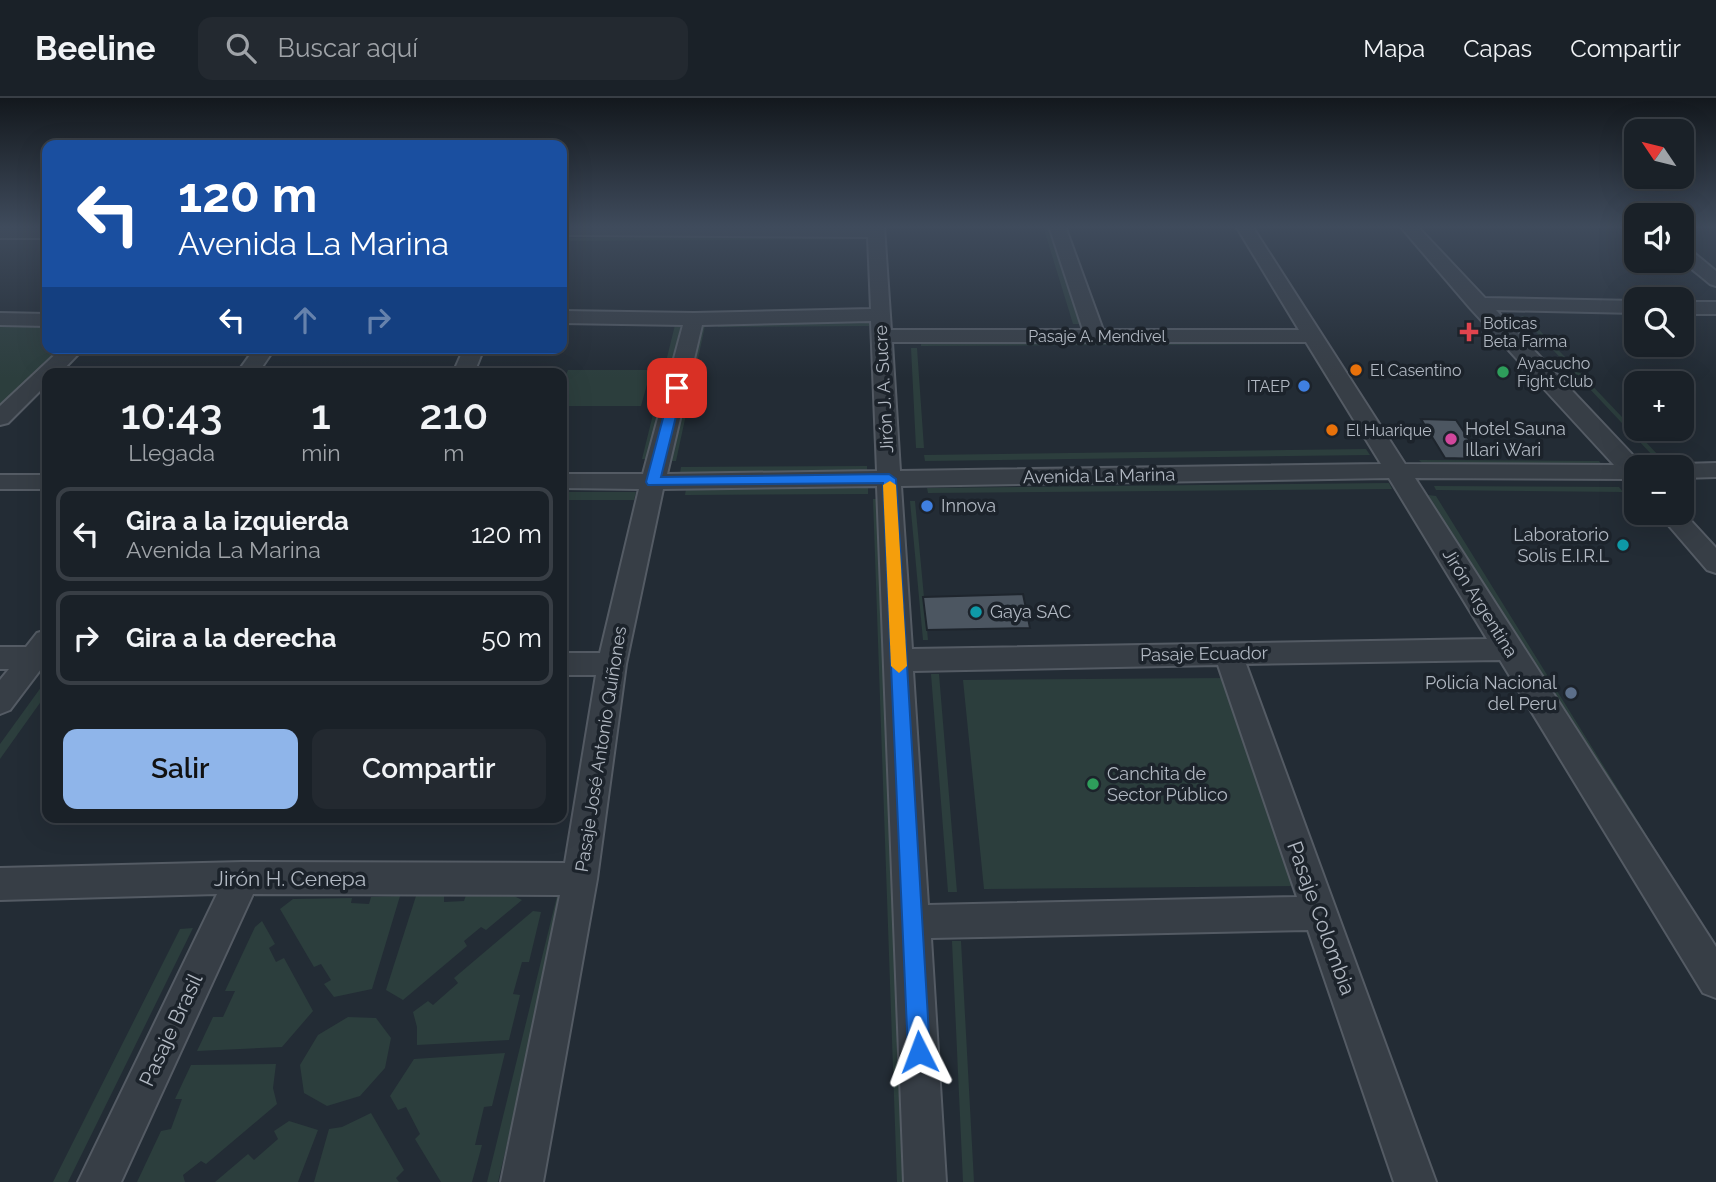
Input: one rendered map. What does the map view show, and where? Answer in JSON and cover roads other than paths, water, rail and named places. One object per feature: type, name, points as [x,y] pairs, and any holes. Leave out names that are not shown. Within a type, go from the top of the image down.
[{"type":"street","name":"Jirón J. A. Sucre","points":[[878,277],[925,1182]]},
{"type":"street","points":[[1074,277],[1095,336]]},
{"type":"street","name":"Jirón Argentina","points":[[1276,277],[1716,980]]},
{"type":"street","points":[[1453,277],[1624,461]]},
{"type":"street","points":[[1477,304],[1624,307]]},
{"type":"street","points":[[1694,308],[1716,308]]},
{"type":"street","name":"Pasaje A. Mendivel","points":[[567,317],[881,325],[1095,336],[1313,335]]},
{"type":"street","points":[[0,319],[42,320]]},
{"type":"street","name":"Pasaje José Antonio Quiñones","points":[[522,1182],[580,879],[612,664],[653,482],[694,319]]},
{"type":"street","points":[[53,368],[68,354]]},
{"type":"street","points":[[0,418],[42,379]]},
{"type":"street","points":[[1694,471],[1716,470]]},
{"type":"street","name":"Avenida La Marina","points":[[567,481],[1398,471],[1624,473]]},
{"type":"street","points":[[0,482],[42,482]]},
{"type":"street","points":[[1681,525],[1716,564]]},
{"type":"street","name":"Pasaje Ecuador","points":[[898,660],[1509,649]]},
{"type":"street","points":[[0,658],[42,652]]},
{"type":"street","points":[[0,702],[42,653]]},
{"type":"street","name":"Pasaje Colombia","points":[[1227,654],[1415,1182]]},
{"type":"street","points":[[567,664],[612,664]]},
{"type":"street","name":"Jirón H. Cenepa","points":[[0,884],[243,878],[580,879]]},
{"type":"street","name":"Pasaje Brasil","points":[[99,1182],[243,878]]},
{"type":"street","points":[[912,922],[1320,913]]},
{"type":"place","name":"Boticas Beta Farma","points":[[1469,332]]},
{"type":"place","name":"El Casentino","points":[[1356,370]]},
{"type":"place","name":"Ayacucho Fight Club","points":[[1503,372]]},
{"type":"place","name":"ITAEP","points":[[1304,386]]},
{"type":"place","name":"El Huarique","points":[[1332,430]]},
{"type":"place","name":"Hotel Sauna Illari Wari","points":[[1451,439]]},
{"type":"place","name":"Innova","points":[[927,506]]},
{"type":"place","name":"Laboratorio Solis E.I.R.L","points":[[1623,545]]},
{"type":"place","name":"Gaya SAC","points":[[976,612]]},
{"type":"place","name":"Policía Nacional del Peru","points":[[1571,693]]},
{"type":"place","name":"Canchita de Sector Público","points":[[1093,784]]}]
